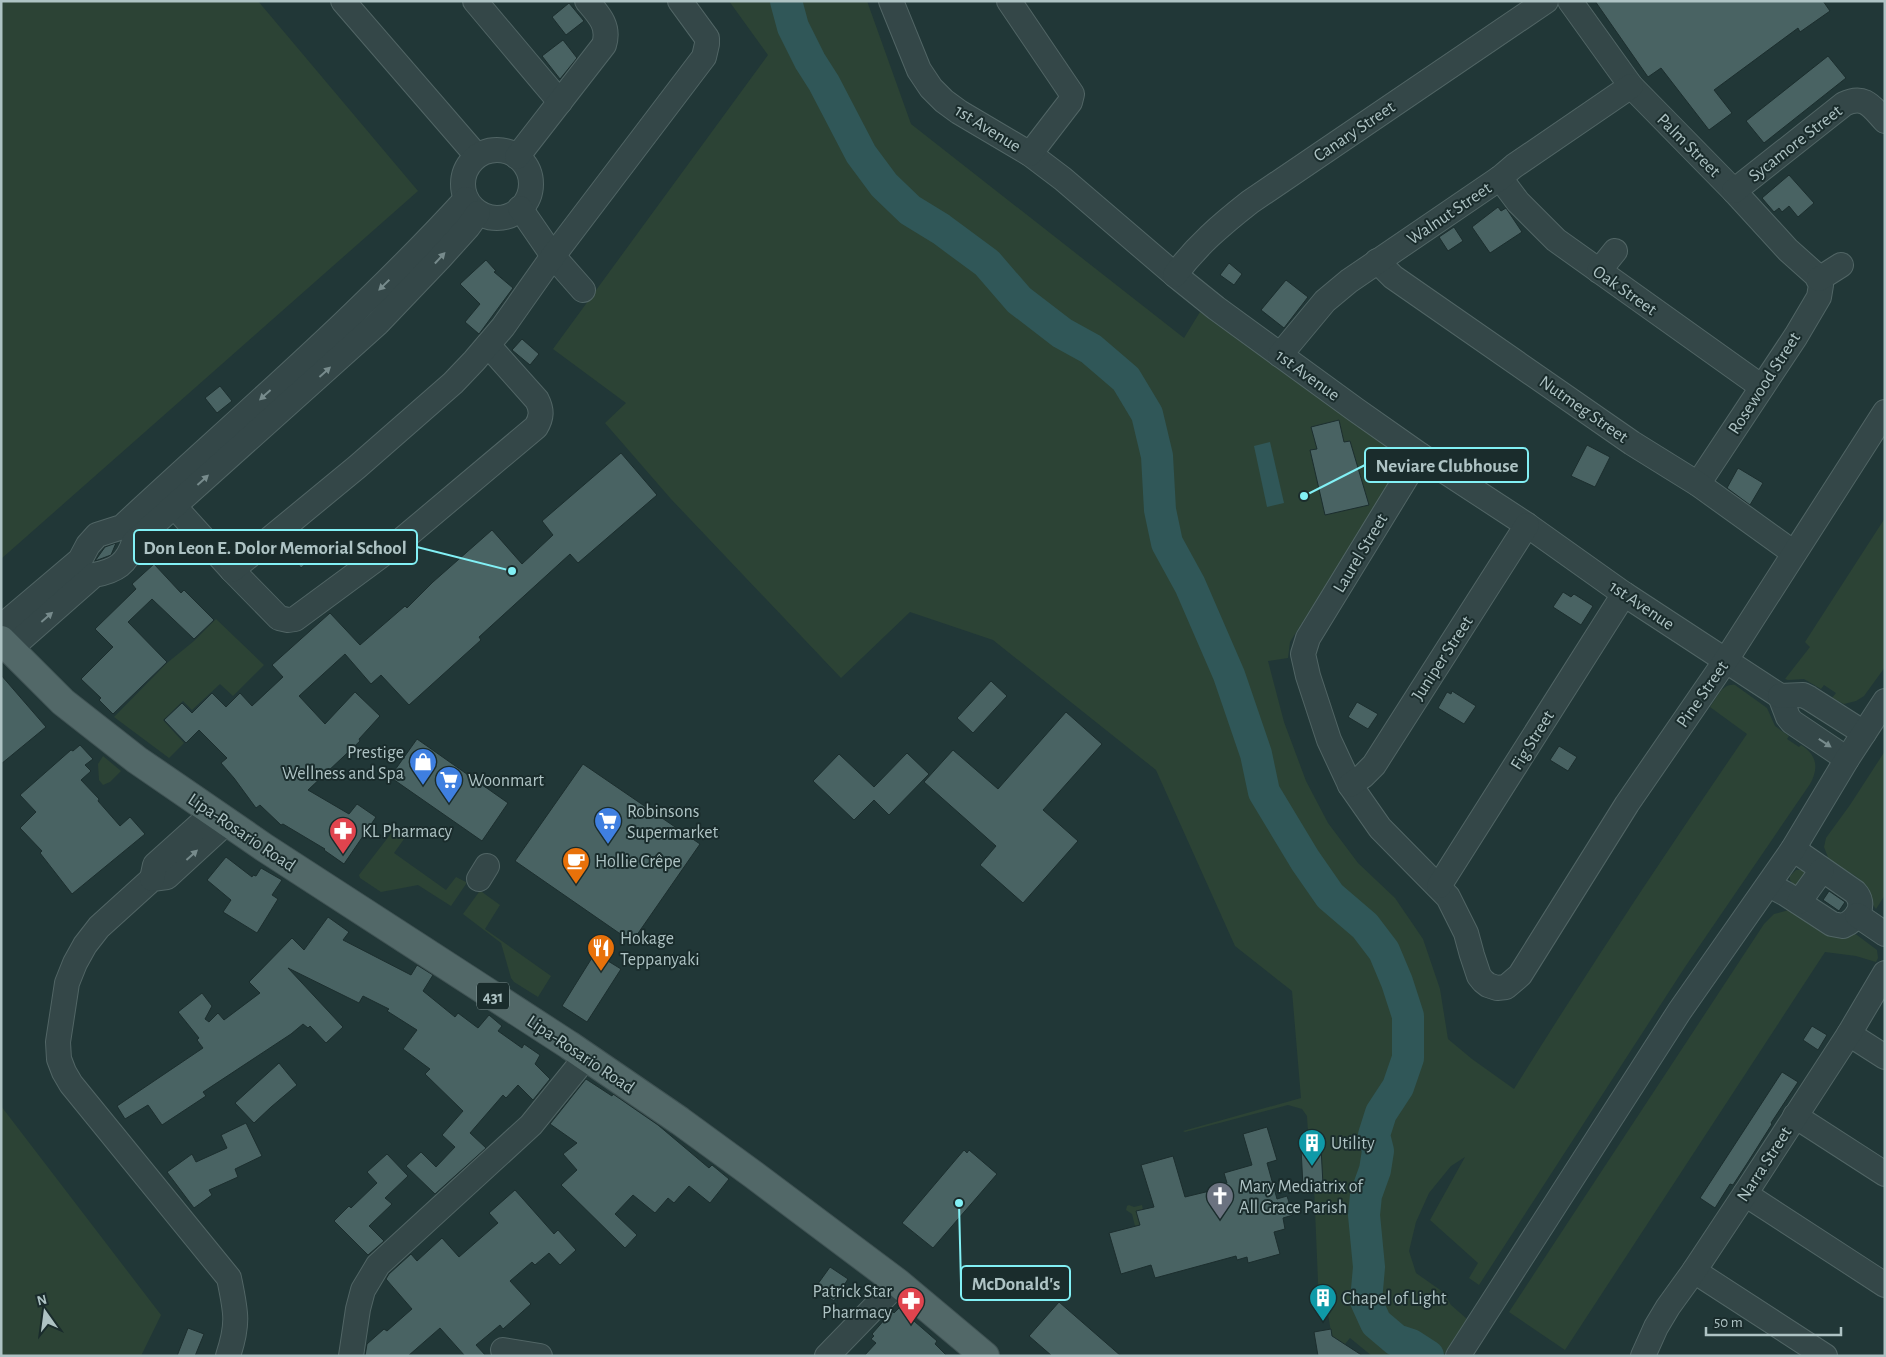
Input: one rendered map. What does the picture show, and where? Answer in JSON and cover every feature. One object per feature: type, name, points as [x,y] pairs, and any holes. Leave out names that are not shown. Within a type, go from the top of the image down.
[{"type":"main road","name":"Lipa-Rosario Road","points":[[4,638],[63,702],[137,760],[586,1057],[754,1175],[898,1283],[985,1356]]},
{"type":"street","points":[[343,1],[477,156]]},
{"type":"street","points":[[475,1],[560,102]]},
{"type":"street","points":[[517,157],[604,46],[606,29],[600,17],[587,1]]},
{"type":"street","points":[[232,570],[438,396],[464,372],[488,345],[704,57],[708,44],[707,38],[680,1]]},
{"type":"street","name":"1st Avenue","points":[[891,1],[919,70],[931,88],[944,101],[1030,154],[1063,179],[1216,308],[1420,455],[1528,525],[1624,594],[1780,696]]},
{"type":"street","points":[[1010,1],[1072,94],[1070,102],[1030,154]]},
{"type":"street","name":"Canary Street","points":[[1175,275],[1216,229],[1250,202],[1546,1]]},
{"type":"street","name":"Palm Street","points":[[1570,1],[1631,86],[1819,280]]},
{"type":"street","name":"Walnut Street","points":[[1280,355],[1325,301],[1349,281],[1631,86]]},
{"type":"street","name":"Sycamore Street","points":[[1734,191],[1851,100],[1865,101],[1871,105],[1885,122]]},
{"type":"street","points":[[493,150],[510,153],[517,157],[529,172],[530,192],[526,200],[520,208],[505,217],[486,216],[472,206],[463,190],[463,180],[470,163],[477,156],[493,150]]},
{"type":"street","name":"Oak Street","points":[[1500,178],[1518,202],[1562,244],[1762,386]]},
{"type":"street","points":[[4,638],[87,568],[88,545],[97,535],[128,535],[168,498],[419,250],[472,206]]},
{"type":"street","points":[[520,208],[553,256],[583,290]]},
{"type":"street","points":[[1599,271],[1615,250]]},
{"type":"street","name":"Nutmeg Street","points":[[1377,261],[1392,277],[1632,443],[1698,484],[1794,553]]},
{"type":"street","points":[[1819,280],[1842,265]]},
{"type":"street","name":"Rosewood Street","points":[[1698,484],[1819,297],[1822,285],[1819,280]]},
{"type":"street","points":[[168,498],[232,570],[279,618],[295,619],[398,544],[539,422],[541,410],[537,400],[488,345]]},
{"type":"street","name":"Pine Street","points":[[1439,886],[1458,913],[1466,932],[1479,976],[1488,985],[1497,988],[1506,986],[1520,975],[1627,804],[1726,660],[1885,412]]},
{"type":"street","name":"Laurel Street","points":[[1350,785],[1329,740],[1308,676],[1304,654],[1308,638],[1420,455]]},
{"type":"street","name":"Juniper Street","points":[[1350,785],[1363,776],[1379,757],[1528,525]]},
{"type":"street","points":[[87,568],[109,572],[122,564],[130,554],[128,535]]},
{"type":"street","name":"Fig Street","points":[[1439,886],[1624,594]]},
{"type":"street","points":[[1847,759],[1792,722],[1788,717],[1780,696],[1803,696],[1809,698],[1864,733]]},
{"type":"street","points":[[1458,1356],[1679,1012],[1793,849],[1847,759],[1885,701]]},
{"type":"street","points":[[1350,785],[1380,828],[1439,886]]},
{"type":"street","points":[[221,817],[155,865],[152,879],[99,927],[85,945],[67,983],[58,1042],[59,1059],[71,1084],[229,1278],[236,1314],[236,1327],[228,1356]]},
{"type":"street","points":[[1769,885],[1832,924],[1843,926],[1857,915],[1861,905],[1858,894],[1793,849]]},
{"type":"street","points":[[1799,902],[1822,870]]},
{"type":"street","points":[[1857,915],[1885,934]]},
{"type":"street","name":"Narra Street","points":[[1644,1356],[1656,1327],[1668,1307],[1694,1271],[1849,1034],[1885,973]]},
{"type":"street","points":[[1849,1034],[1885,1057]]},
{"type":"street","points":[[351,1356],[358,1309],[363,1290],[378,1265],[531,1125],[586,1057]]},
{"type":"street","points":[[1794,1116],[1885,1174]]},
{"type":"street","points":[[1745,1194],[1885,1285]]},
{"type":"street","points":[[1694,1271],[1825,1356]]},
{"type":"street","points":[[827,1356],[898,1283]]},
{"type":"street","points":[[503,1350],[540,1356]]},
{"type":"green space","points":[[1,1],[258,1],[418,191],[1,559]]},
{"type":"green space","points":[[729,1],[867,1],[911,124],[1184,338],[1200,312],[1327,401],[1395,454],[1398,462],[1396,474],[1290,642],[1288,658],[1268,661],[1284,722],[1306,781],[1328,823],[1358,863],[1395,898],[1423,939],[1440,989],[1448,1039],[1514,1089],[1629,910],[1747,734],[1710,707],[1720,692],[1727,686],[1735,685],[1767,708],[1775,726],[1789,736],[1787,739],[1806,749],[1813,758],[1815,773],[1810,784],[1685,967],[1479,1285],[1469,1278],[1478,1263],[1430,1220],[1465,1157],[1451,1166],[1429,1193],[1416,1222],[1409,1251],[1416,1273],[1443,1292],[1451,1305],[1467,1319],[1443,1356],[1372,1356],[1350,1338],[1335,1356],[1328,1314],[1326,1314],[1325,1308],[1319,1305],[1314,1186],[1323,1185],[1321,1147],[1309,1148],[1307,1116],[1302,1109],[1288,1105],[1183,1131],[1301,1098],[1292,991],[1235,946],[1156,770],[993,640],[910,612],[841,678],[671,499],[605,423],[626,403],[553,349],[768,55]]},
{"type":"green space","points":[[1885,518],[1885,667],[1864,696],[1856,701],[1844,704],[1832,698],[1836,693],[1824,685],[1821,689],[1804,679],[1785,679],[1810,647],[1805,642]]},
{"type":"green space","points":[[216,619],[264,665],[233,696],[220,684],[192,710],[183,701],[163,720],[184,743],[169,758],[114,717],[167,663],[194,641]]},
{"type":"green space","points":[[1885,751],[1885,895],[1876,909],[1870,893],[1863,882],[1829,860],[1824,847],[1826,838]]},
{"type":"green space","points":[[103,756],[121,771],[110,782],[103,785],[99,780],[98,764]]},
{"type":"green space","points":[[393,831],[404,839],[394,853],[446,890],[456,877],[466,882],[451,906],[418,885],[381,892],[360,878],[359,875]]},
{"type":"green space","points":[[1796,870],[1802,870],[1809,874],[1795,887],[1790,880],[1790,876]]},
{"type":"green space","points":[[479,892],[482,892],[500,905],[485,929],[551,976],[538,997],[514,982],[511,978],[501,943],[463,914]]},
{"type":"green space","points":[[1789,910],[1857,935],[1877,950],[1878,958],[1876,962],[1856,956],[1825,952],[1565,1350],[1509,1312],[1764,924],[1774,914]]},
{"type":"green space","points":[[1,1106],[161,1315],[141,1356],[1,1356]]},
{"type":"green space","points":[[1129,1205],[1134,1207],[1142,1205],[1140,1225],[1135,1226],[1132,1214],[1126,1210]]},
{"type":"water","points":[[1270,442],[1284,503],[1267,507],[1254,446]]},
{"type":"building","points":[[1595,1],[1823,1],[1830,11],[1800,32],[1798,28],[1714,90],[1732,113],[1709,130],[1661,68],[1648,77]]},
{"type":"building","points":[[569,3],[584,21],[566,35],[552,17]]},
{"type":"building","points":[[563,40],[577,58],[560,79],[542,56]]},
{"type":"building","points":[[1828,56],[1846,78],[1764,143],[1746,121]]},
{"type":"building","points":[[1789,175],[1814,203],[1798,217],[1789,206],[1782,212],[1779,208],[1774,212],[1762,198]]},
{"type":"building","points":[[1498,207],[1501,211],[1506,208],[1522,232],[1490,253],[1472,227]]},
{"type":"building","points":[[1454,227],[1463,241],[1448,251],[1439,237]]},
{"type":"building","points":[[486,260],[496,271],[494,272],[513,288],[479,334],[465,322],[480,304],[460,284]]},
{"type":"building","points":[[1229,263],[1242,274],[1234,285],[1220,275]]},
{"type":"building","points":[[1286,280],[1308,297],[1284,328],[1261,310]]},
{"type":"building","points":[[522,339],[539,354],[530,365],[512,350]]},
{"type":"building","points":[[220,386],[232,401],[217,413],[205,398]]},
{"type":"building","points":[[1339,420],[1344,442],[1350,441],[1369,505],[1325,515],[1310,450],[1317,449],[1311,427]]},
{"type":"building","points":[[1587,445],[1610,457],[1595,487],[1571,476]]},
{"type":"building","points":[[621,453],[657,495],[578,563],[570,554],[479,637],[481,640],[409,705],[381,675],[371,684],[345,654],[299,696],[325,724],[355,692],[380,716],[359,739],[360,741],[308,790],[349,814],[357,804],[376,817],[344,864],[325,849],[283,824],[281,825],[260,805],[256,808],[221,763],[227,758],[199,730],[186,743],[164,720],[182,703],[192,713],[212,693],[226,707],[240,693],[252,706],[283,677],[272,665],[330,613],[360,645],[405,606],[407,608],[433,582],[492,530],[522,564],[553,535],[542,521]]},
{"type":"building","points":[[1738,468],[1763,483],[1750,505],[1727,488]]},
{"type":"building","points":[[302,540],[315,556],[301,568],[288,551]]},
{"type":"building","points":[[116,543],[111,555],[95,561],[105,547]]},
{"type":"building","points":[[154,564],[181,593],[184,590],[214,620],[194,639],[152,599],[128,622],[167,662],[113,714],[99,700],[101,698],[81,679],[113,647],[95,629],[136,589],[132,584]]},
{"type":"building","points":[[1563,592],[1571,597],[1574,594],[1593,606],[1581,625],[1553,607]]},
{"type":"building","points":[[1,675],[46,727],[1,764]]},
{"type":"building","points":[[991,681],[1007,696],[973,733],[957,718]]},
{"type":"building","points":[[1452,691],[1476,706],[1464,724],[1438,708],[1447,692],[1451,694]]},
{"type":"building","points":[[1357,702],[1378,714],[1368,729],[1348,717]]},
{"type":"building","points":[[1066,712],[1102,744],[1043,810],[1078,841],[1023,903],[980,865],[996,846],[924,782],[953,750],[998,789]]},
{"type":"building","points":[[417,739],[508,803],[482,841],[390,777]]},
{"type":"building","points":[[80,745],[93,759],[85,765],[91,771],[81,780],[120,826],[130,817],[145,834],[72,894],[40,853],[42,851],[20,828],[36,812],[20,795],[71,750],[73,751]]},
{"type":"building","points":[[1559,746],[1577,757],[1568,771],[1550,760]]},
{"type":"building","points":[[907,753],[929,774],[889,815],[874,800],[854,820],[813,781],[839,754],[874,787]]},
{"type":"building","points":[[583,764],[700,844],[632,942],[515,861]]},
{"type":"building","points":[[226,857],[252,877],[253,875],[256,876],[261,868],[282,880],[272,895],[278,899],[257,933],[223,912],[231,900],[207,880]]},
{"type":"building","points":[[1829,891],[1845,902],[1839,911],[1823,900]]},
{"type":"building","points":[[328,917],[349,932],[343,940],[411,975],[417,965],[433,975],[423,991],[455,1017],[458,1013],[478,1028],[489,1015],[502,1026],[498,1031],[522,1048],[524,1044],[540,1055],[535,1064],[550,1079],[533,1100],[518,1085],[506,1098],[503,1095],[470,1133],[486,1148],[435,1194],[406,1166],[421,1152],[436,1167],[455,1147],[442,1135],[463,1111],[425,1074],[430,1069],[403,1049],[417,1030],[387,1011],[389,1009],[363,996],[359,1003],[288,968],[343,1027],[326,1043],[310,1026],[308,1028],[303,1024],[291,1034],[203,1092],[206,1096],[162,1125],[148,1105],[125,1119],[117,1106],[203,1048],[197,1040],[199,1038],[178,1012],[202,993],[212,1006],[205,1019],[209,1022],[218,1013],[224,1020],[260,993],[249,982],[292,938],[304,950]]},
{"type":"building","points":[[595,953],[621,969],[587,1022],[562,1006]]},
{"type":"building","points":[[1812,1026],[1827,1035],[1818,1050],[1803,1040]]},
{"type":"building","points":[[279,1063],[297,1085],[254,1123],[235,1103]]},
{"type":"building","points":[[1782,1072],[1798,1082],[1733,1185],[1730,1184],[1715,1208],[1700,1198]]},
{"type":"building","points":[[586,1079],[612,1096],[613,1094],[658,1125],[709,1168],[712,1165],[729,1179],[710,1203],[689,1186],[674,1203],[668,1198],[655,1213],[633,1195],[615,1214],[637,1235],[625,1248],[561,1185],[577,1170],[563,1154],[577,1143],[550,1124]]},
{"type":"building","points":[[246,1123],[262,1156],[235,1169],[238,1177],[209,1190],[212,1195],[194,1208],[167,1172],[192,1154],[196,1162],[227,1148],[221,1135]]},
{"type":"building","points":[[1267,1127],[1277,1160],[1267,1163],[1277,1199],[1287,1196],[1293,1215],[1283,1218],[1285,1229],[1274,1232],[1280,1254],[1248,1263],[1247,1257],[1237,1260],[1236,1256],[1155,1278],[1151,1265],[1121,1274],[1109,1233],[1140,1225],[1136,1211],[1154,1207],[1141,1165],[1173,1156],[1185,1197],[1218,1189],[1217,1186],[1227,1183],[1224,1173],[1252,1165],[1243,1134]]},
{"type":"building","name":"Utility","points":[[1321,1147],[1323,1185],[1303,1187],[1301,1148]]},
{"type":"building","points":[[964,1150],[967,1153],[969,1150],[997,1174],[933,1248],[902,1223]]},
{"type":"building","points":[[387,1154],[408,1176],[385,1198],[392,1204],[369,1226],[384,1241],[368,1255],[334,1221],[349,1206],[351,1208],[377,1183],[367,1172]]},
{"type":"building","points":[[515,1190],[554,1234],[558,1230],[576,1250],[560,1265],[549,1253],[535,1265],[532,1262],[510,1281],[531,1304],[503,1329],[500,1325],[476,1345],[486,1356],[465,1356],[440,1328],[408,1356],[365,1356],[367,1344],[384,1329],[387,1331],[412,1309],[386,1279],[389,1274],[411,1254],[417,1261],[442,1238],[459,1257],[498,1223],[489,1213]]},
{"type":"building","points":[[830,1267],[848,1279],[834,1301],[815,1288]]},
{"type":"building","points":[[1059,1302],[1121,1356],[1052,1356],[1029,1336]]},
{"type":"building","points":[[899,1308],[937,1341],[935,1344],[947,1356],[864,1356],[876,1343],[871,1339],[874,1336],[872,1334],[892,1311],[894,1313]]},
{"type":"building","points":[[188,1328],[204,1334],[195,1356],[177,1356]]},
{"type":"building","points":[[1331,1329],[1332,1336],[1363,1356],[1318,1356],[1314,1332]]},
{"type":"waterway","points":[[786,1],[793,27],[810,61],[824,83],[861,154],[884,185],[910,210],[941,229],[987,263],[1019,300],[1062,333],[1091,349],[1126,379],[1147,414],[1157,456],[1160,510],[1167,543],[1190,585],[1229,675],[1256,754],[1264,792],[1305,860],[1330,896],[1365,926],[1384,951],[1408,1016],[1408,1058],[1398,1087],[1381,1113],[1374,1135],[1378,1151],[1375,1170],[1366,1195],[1364,1215],[1369,1267],[1366,1301],[1376,1323],[1396,1340],[1411,1345],[1428,1356]]},
{"type":"place","name":"Neviare Clubhouse","points":[[1304,496]]},
{"type":"place","name":"Don Leon E. Dolor Memorial School","points":[[512,571]]},
{"type":"place","name":"Prestige Wellness and Spa","points":[[423,786]]},
{"type":"place","name":"Woonmart","points":[[449,804]]},
{"type":"place","name":"Robinsons Supermarket","points":[[608,845]]},
{"type":"place","name":"KL Pharmacy","points":[[343,855]]},
{"type":"place","name":"Hollie Crêpe","points":[[576,885]]},
{"type":"place","name":"Hokage Teppanyaki","points":[[601,972]]},
{"type":"place","name":"Utility","points":[[1312,1167]]},
{"type":"place","name":"McDonald's","points":[[959,1203]]},
{"type":"place","name":"Mary Mediatrix of All Grace Parish","points":[[1220,1220]]},
{"type":"place","name":"Chapel of Light","points":[[1323,1322]]},
{"type":"place","name":"Patrick Star Pharmacy","points":[[911,1325]]}]
